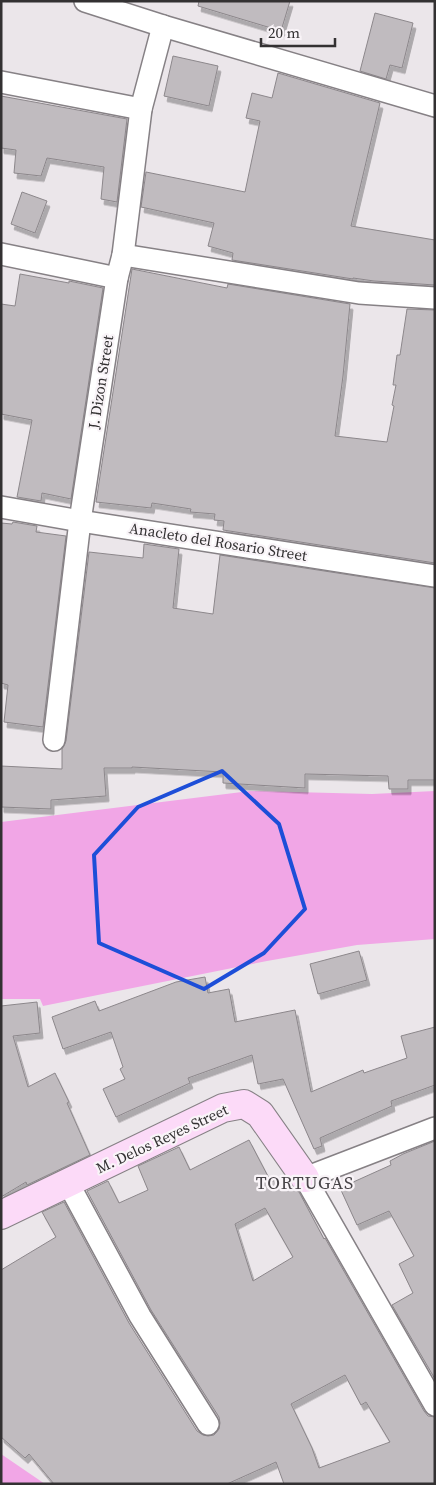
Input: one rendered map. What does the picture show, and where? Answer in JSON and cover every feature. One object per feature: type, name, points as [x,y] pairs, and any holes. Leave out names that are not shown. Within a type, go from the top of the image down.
[{"type":"street","points":[[86,1],[162,26],[435,106]]},
{"type":"street","name":"J. Dizon Street","points":[[54,740],[80,521],[117,278],[123,255],[141,109],[162,26]]},
{"type":"street","points":[[1,82],[141,109]]},
{"type":"street","points":[[1,254],[117,278]]},
{"type":"street","points":[[123,255],[359,293],[435,298]]},
{"type":"street","name":"Anacleto del Rosario Street","points":[[1,507],[435,576]]},
{"type":"street","name":"M. Delos Reyes Street","points":[[1,1216],[222,1108],[244,1104],[260,1114],[305,1178],[435,1405]]},
{"type":"street","points":[[305,1178],[435,1128]]},
{"type":"street","points":[[68,1183],[140,1316],[208,1424]]},
{"type":"highlighted area","points":[[222,771],[279,824],[305,909],[264,953],[204,989],[99,943],[94,855],[138,807]]},
{"type":"shaded area","points":[[250,791],[372,794],[435,791],[435,939],[357,945],[43,1006],[40,999],[1,999],[1,822]]},
{"type":"shaded area","points":[[1,1454],[45,1484],[1,1484]]},
{"type":"building","points":[[199,1],[290,1],[281,31],[198,6]]},
{"type":"building","points":[[375,13],[413,23],[402,68],[390,65],[386,79],[360,71]]},
{"type":"building","points":[[173,56],[218,66],[209,106],[164,96]]},
{"type":"building","points":[[278,73],[380,103],[351,226],[435,240],[435,285],[353,279],[232,260],[233,253],[208,246],[214,223],[141,207],[146,172],[245,192],[260,121],[246,118],[252,93],[272,98]]},
{"type":"building","points":[[1,96],[127,119],[117,202],[101,199],[104,167],[47,158],[41,176],[14,173],[16,150],[1,148]]},
{"type":"building","points":[[22,192],[47,201],[35,233],[11,224]]},
{"type":"building","points":[[132,269],[227,288],[228,284],[350,304],[335,436],[387,442],[394,406],[392,405],[396,385],[393,385],[397,355],[400,355],[407,309],[435,310],[435,563],[223,530],[224,521],[214,520],[215,514],[190,512],[191,509],[152,503],[151,508],[96,502]]},
{"type":"building","points":[[20,274],[103,288],[71,499],[42,493],[41,501],[17,497],[32,420],[1,414],[1,304],[15,306]]},
{"type":"building","points":[[13,522],[37,526],[36,532],[66,536],[43,727],[4,722],[8,685],[1,683],[1,523],[12,524]]},
{"type":"building","points":[[144,544],[179,549],[173,608],[213,614],[220,555],[435,588],[435,780],[408,780],[408,789],[389,789],[388,776],[305,774],[305,788],[223,783],[223,772],[132,767],[104,768],[106,796],[51,800],[51,809],[1,807],[1,766],[62,769],[62,749],[66,741],[89,552],[143,558]]},
{"type":"building","points":[[359,951],[367,980],[318,994],[310,964]]},
{"type":"building","points":[[205,977],[208,993],[229,989],[235,1022],[295,1010],[311,1092],[363,1070],[364,1073],[407,1058],[401,1036],[435,1027],[435,1085],[391,1101],[392,1106],[320,1138],[322,1146],[314,1149],[283,1079],[258,1084],[252,1055],[188,1078],[190,1083],[116,1117],[103,1089],[125,1079],[120,1069],[123,1067],[111,1032],[63,1049],[52,1017],[95,1001],[99,1011],[176,982]]},
{"type":"building","points":[[37,1002],[40,1033],[13,1036],[28,1087],[55,1073],[90,1155],[27,1185],[26,1182],[1,1197],[1,1006]]},
{"type":"building","points":[[249,1140],[271,1182],[284,1176],[292,1187],[299,1192],[324,1239],[424,1411],[428,1416],[435,1417],[435,1484],[284,1484],[276,1462],[227,1484],[54,1484],[29,1454],[25,1458],[1,1437],[1,1270],[56,1237],[42,1212],[64,1202],[129,1323],[197,1431],[208,1436],[214,1435],[219,1429],[219,1417],[151,1310],[87,1191],[108,1181],[119,1203],[148,1190],[138,1166],[179,1147],[190,1170]],"holes":[[[265,1208],[293,1257],[253,1281],[235,1224]],[[345,1375],[361,1405],[366,1402],[390,1442],[319,1468],[312,1448],[291,1404]]]},
{"type":"building","points":[[435,1141],[435,1379],[392,1305],[413,1293],[399,1264],[414,1256],[389,1211],[357,1225],[340,1188],[391,1165],[390,1161],[403,1154]]},
{"type":"district","name":"TORTUGAS","points":[[305,1183]]}]
